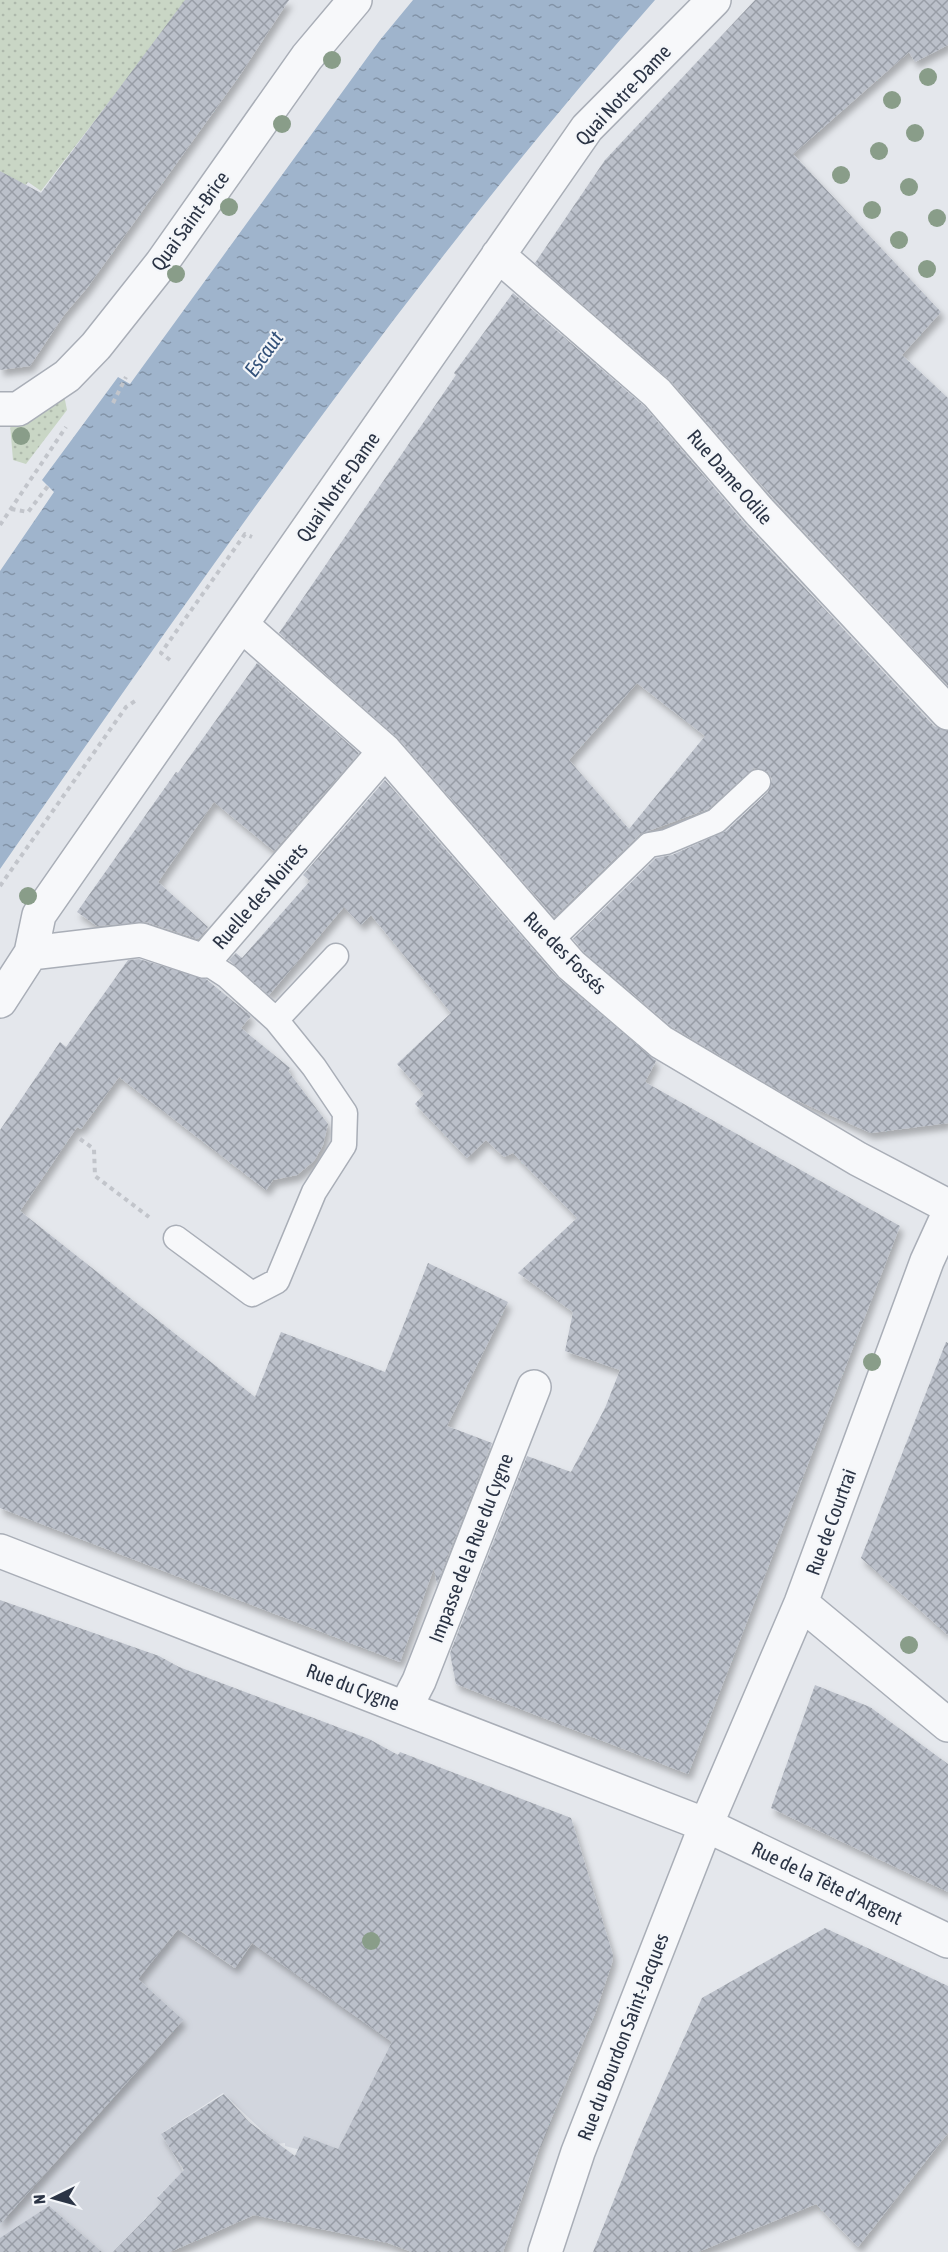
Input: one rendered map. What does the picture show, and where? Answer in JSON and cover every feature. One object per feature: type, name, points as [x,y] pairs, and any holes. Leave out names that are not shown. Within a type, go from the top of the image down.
[{"type":"street","name":"Quai Saint-Brice","points":[[0,409],[18,409],[67,376],[96,346],[160,264],[307,57],[355,0]]},
{"type":"street","name":"Quai Notre-Dame","points":[[0,1001],[31,953],[39,915],[243,626],[587,128],[714,0]]},
{"type":"street","name":"Rue Dame Odile","points":[[498,255],[657,393],[759,511],[946,706]]},
{"type":"street","name":"Rue des Fossés","points":[[243,626],[385,751],[478,862],[571,965],[661,1042],[858,1159],[948,1206]]},
{"type":"street","name":"Ruelle des Noirets","points":[[31,953],[141,940],[204,961],[385,751]]},
{"type":"street","name":"Rue de Courtrai","points":[[706,1825],[801,1603],[927,1262],[948,1215]]},
{"type":"street","name":"Impasse de la Rue du Cygne","points":[[405,1708],[418,1682],[534,1387]]},
{"type":"street","name":"Rue du Cygne","points":[[0,1551],[706,1825]]},
{"type":"street","points":[[801,1603],[948,1725]]},
{"type":"street","name":"Rue de la Tête d'Argent","points":[[706,1825],[948,1941]]},
{"type":"street","name":"Rue du Bourdon Saint-Jacques","points":[[545,2252],[578,2152],[706,1825]]},
{"type":"lane","points":[[550,941],[649,845],[666,842],[716,821],[758,782]]},
{"type":"lane","points":[[276,1020],[336,956]]},
{"type":"lane","points":[[176,1238],[252,1294],[278,1281],[314,1192],[344,1145],[345,1113],[314,1067],[276,1020],[227,976],[204,961]]},
{"type":"path","points":[[0,525],[69,423]]},
{"type":"path","points":[[10,509],[28,512],[48,486]]},
{"type":"path","points":[[176,665],[162,653],[245,534],[255,538]]},
{"type":"path","points":[[80,1139],[94,1149],[95,1176],[176,1238]]},
{"type":"shaded area","points":[[0,1793],[152,1960],[178,1930],[234,1968],[253,1943],[471,2080],[551,2122],[541,2147],[463,2110],[432,2183],[285,2146],[285,2143],[276,2144],[223,2093],[162,2133],[183,2172],[158,2196],[168,2204],[153,2222],[146,2217],[135,2231],[153,2252],[0,2252]]},
{"type":"green space","points":[[0,0],[187,0],[41,191],[28,182],[11,205],[0,207]]},
{"type":"green space","points":[[64,395],[67,410],[26,464],[13,460],[10,424],[36,418]]},
{"type":"water","name":"Escaut","points":[[413,0],[655,0],[566,103],[396,316],[235,535],[0,869],[0,571],[54,492],[42,480],[118,377],[130,384],[380,40]]},
{"type":"building","points":[[185,0],[289,0],[240,75],[87,288],[64,315],[30,366],[0,370],[0,171],[41,193]]},
{"type":"building","points":[[755,0],[948,0],[948,45],[915,62],[909,52],[793,154],[941,312],[902,355],[948,398],[948,686],[773,498],[671,381],[535,263],[605,160]]},
{"type":"building","points":[[513,293],[644,406],[745,524],[934,726],[948,731],[948,1123],[871,1133],[791,1098],[672,1027],[584,952],[573,939],[656,858],[672,855],[726,831],[768,792],[772,779],[768,772],[754,768],[708,809],[640,834],[554,917],[399,739],[279,633],[456,375],[454,373]],"holes":[[[637,683],[705,736],[629,829],[569,760]]]},
{"type":"building","points":[[257,663],[359,753],[274,851],[214,802],[158,882],[208,927],[198,939],[146,922],[97,926],[77,912]]},
{"type":"building","points":[[385,780],[557,977],[656,1061],[645,1082],[900,1226],[688,1774],[456,1684],[450,1653],[527,1456],[571,1472],[605,1408],[620,1370],[565,1351],[573,1312],[518,1273],[577,1218],[513,1153],[504,1157],[486,1140],[467,1158],[415,1104],[424,1094],[397,1064],[451,1013],[371,915],[361,925],[344,907],[269,995],[229,960],[236,953],[242,958],[310,881],[303,875]]},
{"type":"building","points":[[139,959],[206,979],[251,1016],[241,1028],[290,1068],[288,1071],[328,1124],[323,1145],[314,1161],[297,1175],[273,1180],[266,1190],[119,1077],[81,1129],[77,1127],[20,1211],[255,1397],[281,1332],[385,1372],[428,1263],[508,1302],[447,1426],[492,1443],[437,1584],[434,1568],[400,1662],[0,1508],[0,1130],[60,1042],[66,1047],[128,960]]},
{"type":"building","points":[[946,1342],[948,1343],[948,1635],[861,1558]]},
{"type":"building","points":[[0,1600],[159,1656],[179,1667],[369,1739],[398,1755],[400,1752],[571,1818],[613,1955],[612,1963],[596,2011],[540,2146],[503,2252],[412,2252],[388,2243],[254,2215],[170,2252],[113,2252],[162,2202],[157,2198],[184,2170],[161,2134],[224,2094],[249,2122],[295,2156],[304,2136],[338,2149],[392,2042],[252,1943],[235,1968],[178,1929],[138,1979],[183,2020],[0,2224]]},
{"type":"building","points":[[815,1685],[870,1707],[948,1764],[948,1892],[771,1808]]},
{"type":"building","points":[[825,1928],[948,1986],[948,2133],[858,2247],[816,2204],[698,2252],[593,2252],[638,2140],[702,1998]]},
{"type":"building","points":[[49,2206],[102,2252],[0,2252],[0,2238]]}]
